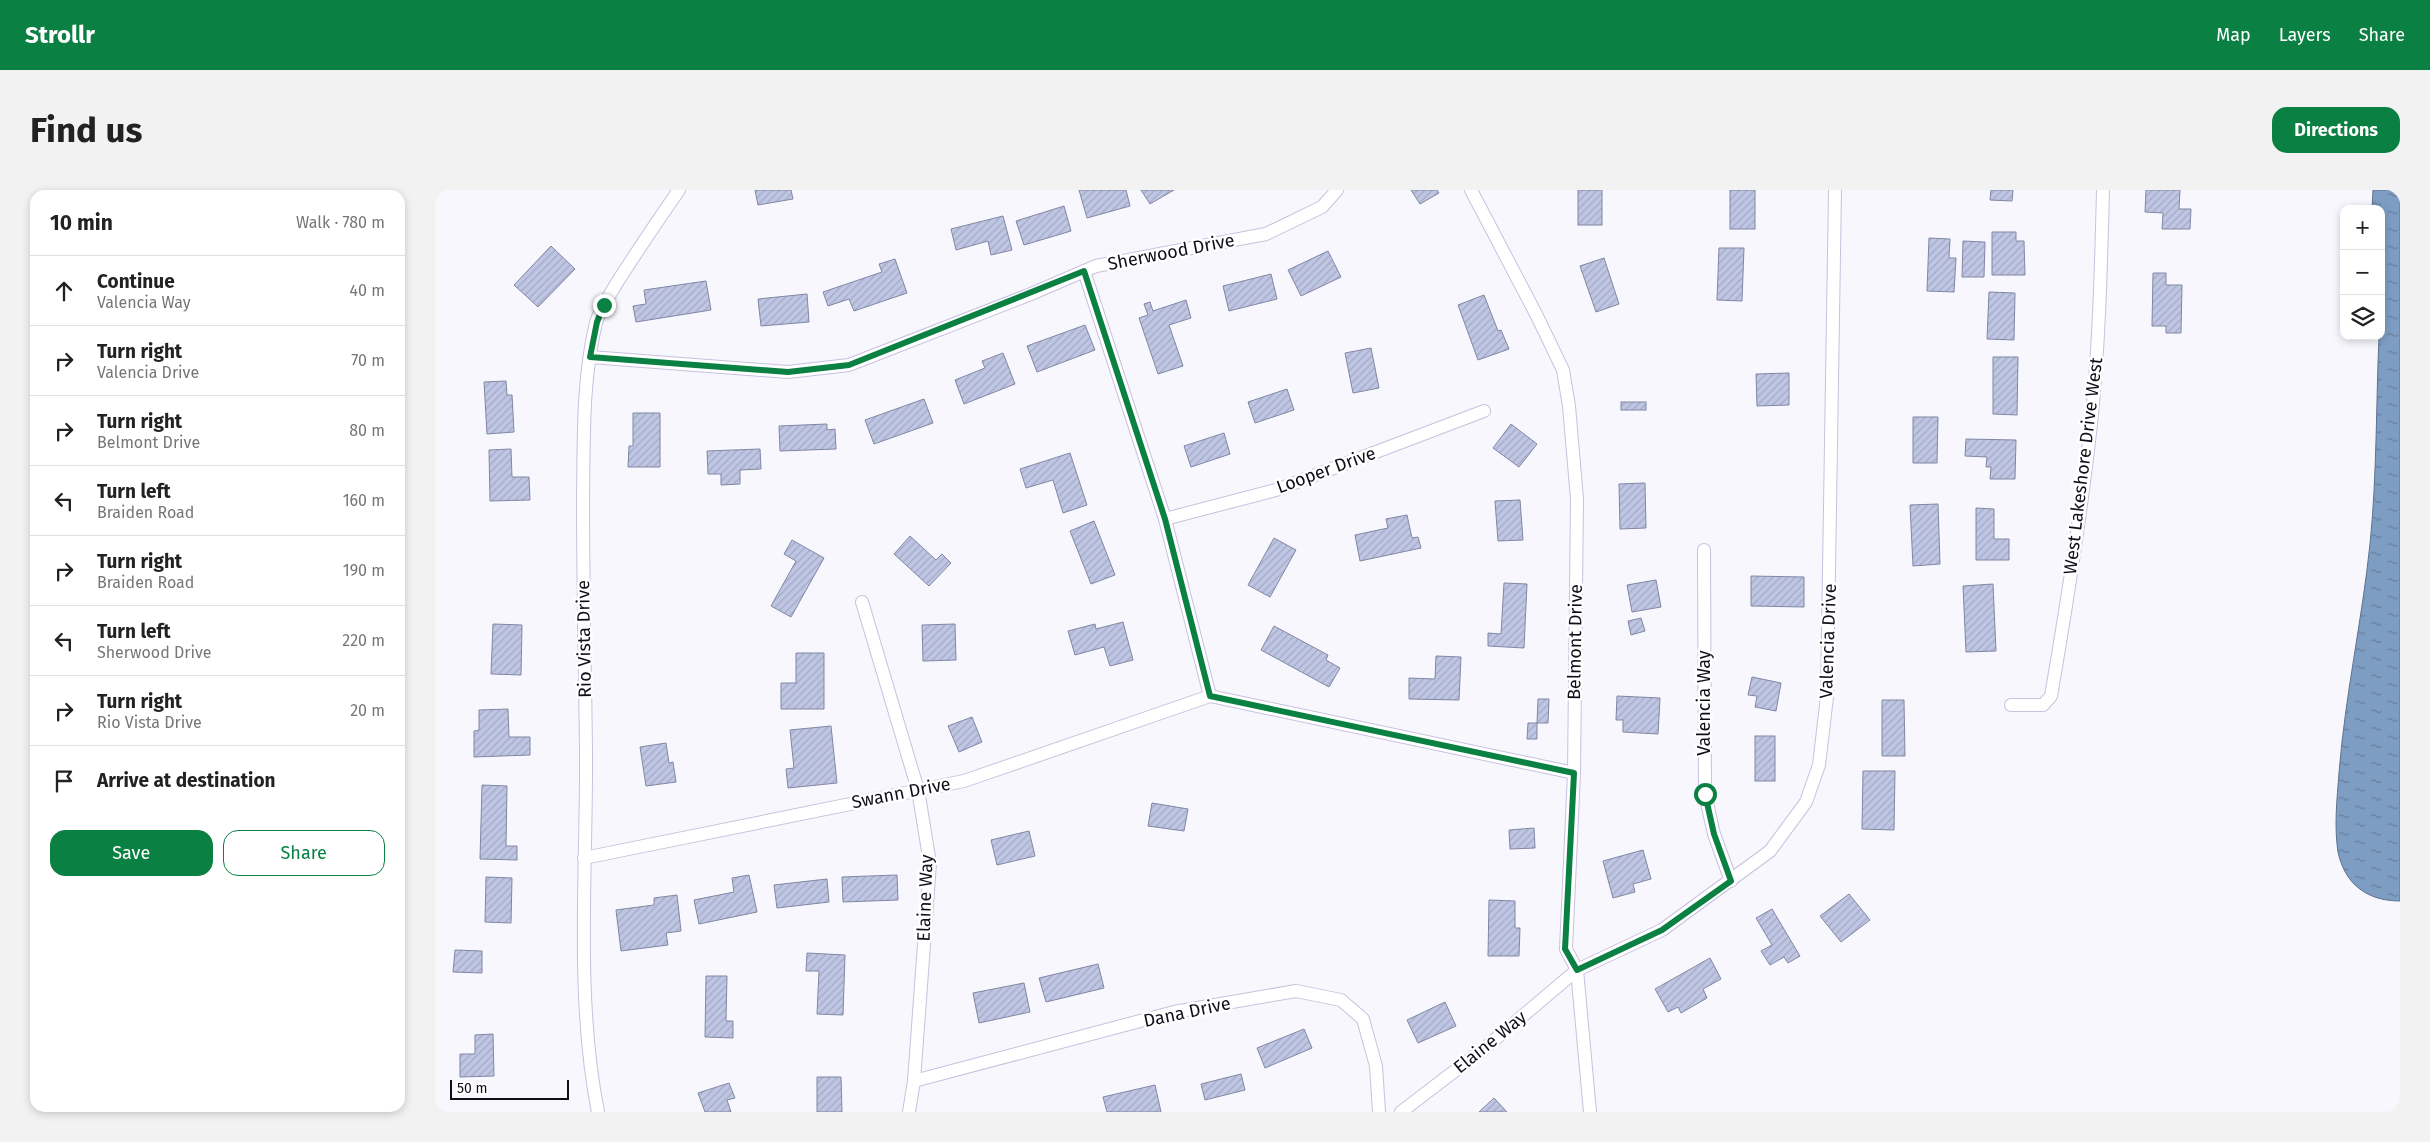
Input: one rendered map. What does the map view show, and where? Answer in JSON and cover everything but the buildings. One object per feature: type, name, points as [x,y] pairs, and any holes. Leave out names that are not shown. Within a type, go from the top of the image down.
[{"type":"street","name":"Rio Vista Drive","points":[[598,1112],[587,1029],[584,858],[586,753],[584,420],[590,357],[597,322],[604,305],[679,190]]},
{"type":"street","name":"Sherwood Drive","points":[[590,357],[788,372],[849,365],[1096,266],[1266,234],[1322,207],[1337,190]]},
{"type":"street","name":"Belmont Drive","points":[[1471,190],[1563,370],[1566,388],[1577,499],[1574,773],[1565,949],[1577,970],[1590,1112]]},
{"type":"street","name":"Valencia Drive","points":[[1577,970],[1662,930],[1770,851],[1806,802],[1819,765],[1827,697],[1835,190]]},
{"type":"street","name":"West Lakeshore Drive West","points":[[2011,706],[2043,706],[2051,696],[2067,601],[2090,432],[2100,299],[2103,190]]},
{"type":"street","points":[[1084,271],[1165,519],[1210,696],[1574,773]]},
{"type":"street","name":"Looper Drive","points":[[1165,519],[1275,490],[1484,410]]},
{"type":"street","name":"Valencia Way","points":[[1704,550],[1705,794],[1714,834],[1731,881]]},
{"type":"street","name":"Elaine Way","points":[[863,602],[918,790],[930,862],[914,1081],[909,1112]]},
{"type":"street","name":"Swann Drive","points":[[584,858],[964,781],[1210,696]]},
{"type":"street","name":"Elaine Way","points":[[1401,1112],[1486,1046],[1577,970]]},
{"type":"street","name":"Dana Drive","points":[[914,1081],[1174,1012],[1296,991],[1341,1000],[1363,1019],[1376,1066],[1379,1112]]},
{"type":"water","points":[[2373,190],[2400,190],[2400,901],[2378,898],[2368,894],[2352,882],[2341,864],[2336,832],[2342,744],[2370,544],[2374,493],[2379,340],[2385,340],[2385,205],[2372,205]]},
{"type":"route","points":[[604,305],[597,322],[590,357],[788,372],[849,365],[1031,294],[1084,271],[1165,519],[1210,696],[1574,773],[1565,949],[1577,970],[1662,930],[1731,881],[1714,834],[1705,794]]}]
